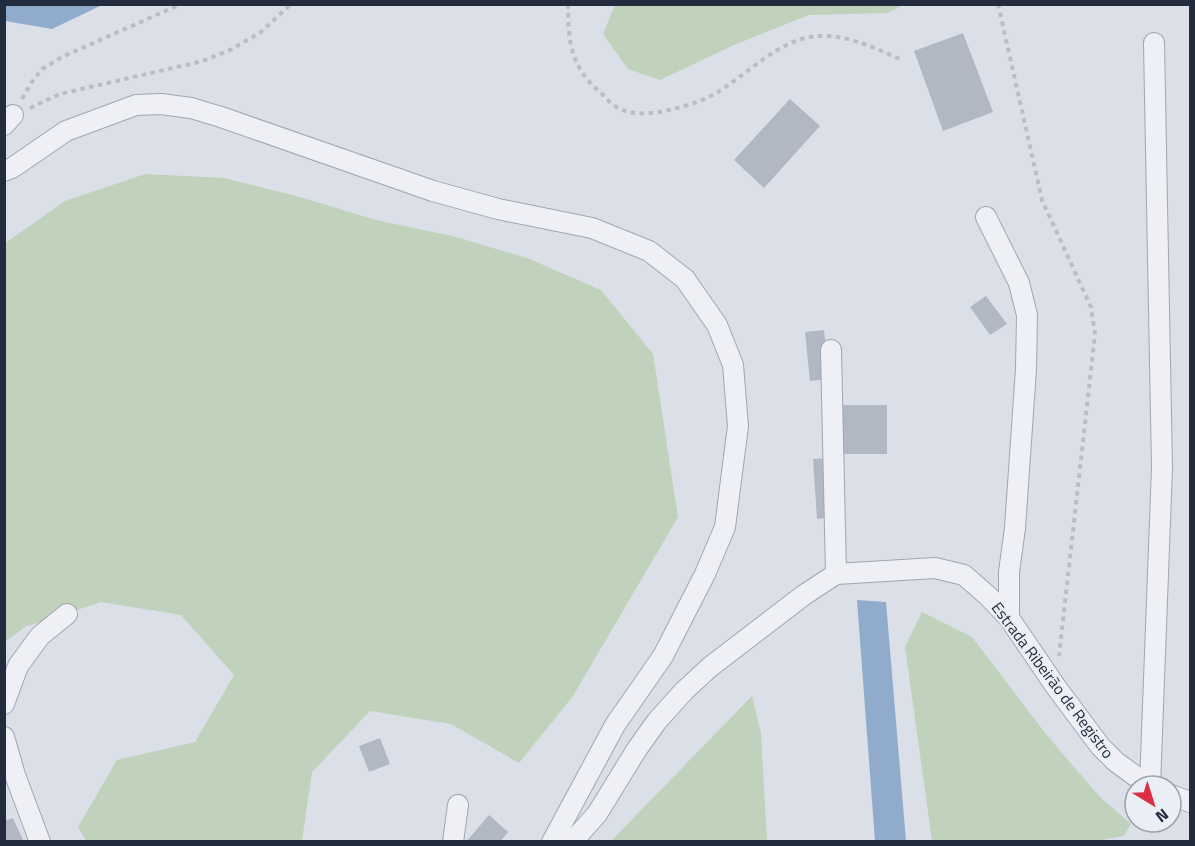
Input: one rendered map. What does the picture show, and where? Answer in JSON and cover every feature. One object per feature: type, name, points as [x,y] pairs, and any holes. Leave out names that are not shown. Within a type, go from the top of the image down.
[{"type":"street","points":[[1150,774],[1162,468],[1154,43]]},
{"type":"street","points":[[4,171],[12,168],[66,131],[136,105],[171,105],[190,108],[444,194],[498,209],[592,228],[649,251],[685,279],[717,325],[733,365],[738,426],[725,526],[705,574],[663,656],[615,724],[552,842]]},
{"type":"street","points":[[986,217],[1019,283],[1027,315],[1026,369],[1016,517],[1008,572],[1009,618]]},
{"type":"street","points":[[831,350],[836,574]]},
{"type":"street","name":"Estrada Ribeirão de Registro","points":[[572,842],[597,814],[657,721],[684,692],[710,667],[804,595],[836,574],[935,568],[964,575],[1009,618],[1100,746],[1116,762],[1133,774]]},
{"type":"street","points":[[4,704],[18,666],[40,636],[67,614]]},
{"type":"street","points":[[4,737],[15,775],[40,842]]},
{"type":"street","points":[[453,842],[458,805]]},
{"type":"path","points":[[9,120],[42,69],[62,57],[182,4]]},
{"type":"path","points":[[9,120],[60,94],[203,61],[261,32],[291,4]]},
{"type":"path","points":[[568,4],[568,31],[575,63],[592,86],[619,109],[648,114],[692,105],[722,90],[763,59],[792,43],[819,36],[857,40],[902,60]]},
{"type":"path","points":[[998,4],[1042,200],[1091,307],[1095,334],[1056,687]]},
{"type":"green space","points":[[615,4],[903,5],[888,13],[809,15],[734,45],[660,80],[628,69],[603,34]]},
{"type":"green space","points":[[145,174],[224,178],[300,197],[376,220],[452,236],[527,258],[601,290],[653,354],[678,517],[573,696],[519,763],[451,724],[370,711],[312,772],[302,841],[86,841],[78,827],[117,760],[195,742],[234,675],[181,615],[101,602],[25,627],[5,642],[4,244],[65,201]]},
{"type":"green space","points":[[922,612],[972,637],[1046,734],[1101,798],[1123,817],[1124,836],[1090,842],[932,841],[905,647]]},
{"type":"green space","points":[[752,696],[761,733],[767,841],[611,841]]},
{"type":"water","points":[[4,5],[102,5],[52,29],[5,21]]},
{"type":"water","points":[[857,600],[886,602],[906,841],[875,841]]},
{"type":"building","points":[[963,33],[993,112],[943,131],[914,51]]},
{"type":"building","points":[[790,99],[820,126],[764,188],[734,160]]},
{"type":"building","points":[[986,296],[1007,324],[990,335],[970,307]]},
{"type":"building","points":[[824,330],[829,379],[810,381],[805,332]]},
{"type":"building","points":[[840,405],[887,405],[887,454],[841,454]]},
{"type":"building","points":[[831,458],[831,517],[817,519],[813,459]]},
{"type":"building","points":[[380,738],[390,764],[369,772],[359,746]]},
{"type":"building","points":[[489,815],[508,832],[500,842],[466,842]]},
{"type":"building","points":[[13,818],[24,842],[4,842],[4,821]]}]
